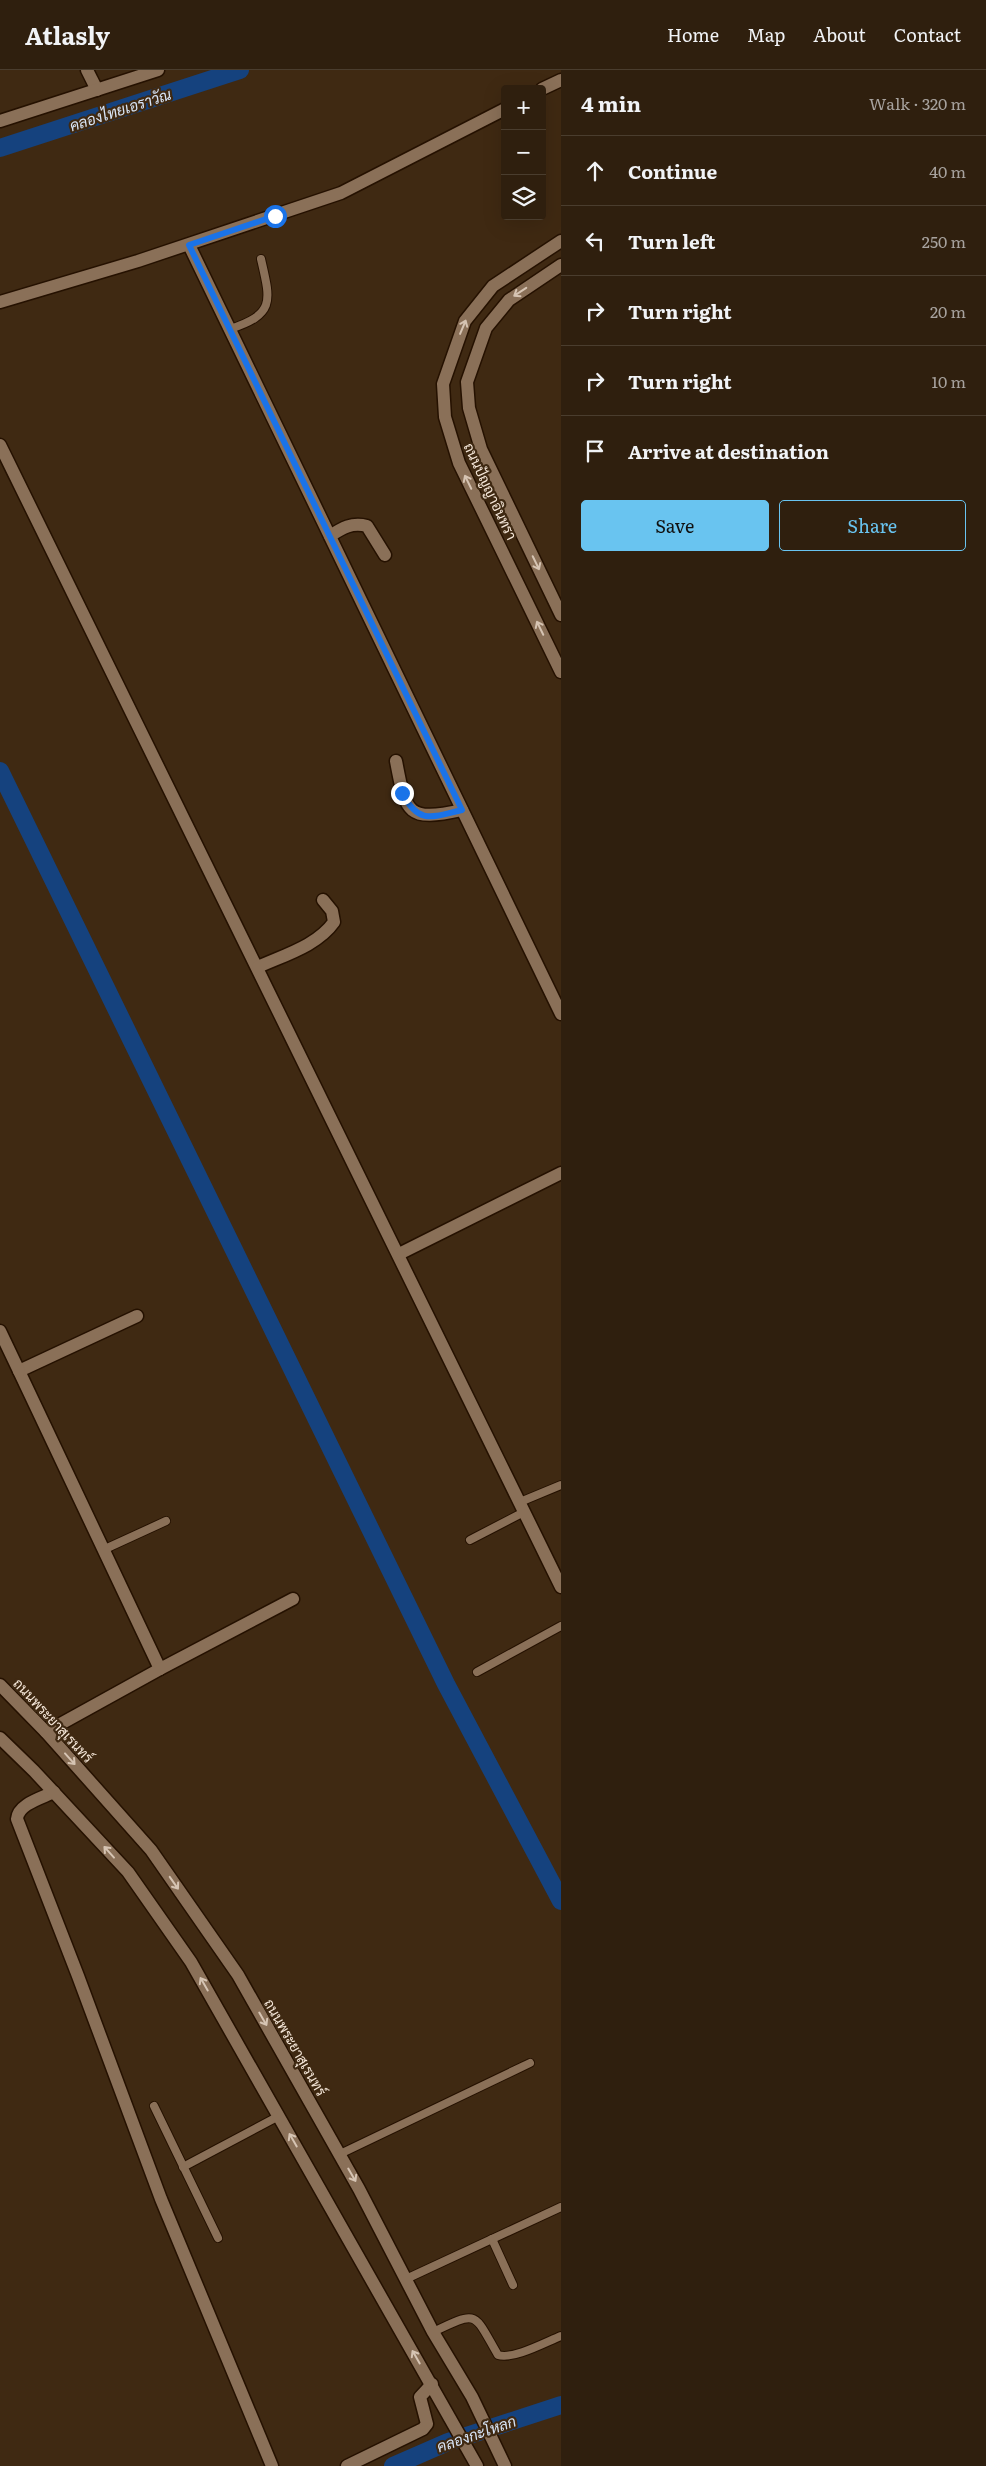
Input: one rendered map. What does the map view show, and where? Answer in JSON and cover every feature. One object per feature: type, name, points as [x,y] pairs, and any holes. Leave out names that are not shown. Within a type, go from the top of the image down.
[{"type":"street","points":[[87,70],[97,90]]},
{"type":"street","points":[[1,118],[158,70]]},
{"type":"street","points":[[546,87],[561,80]]},
{"type":"street","points":[[0,302],[189,245],[341,193],[501,111]]},
{"type":"street","name":"ถนนปัญญาอินทรา","points":[[561,241],[493,286],[465,321],[443,384],[445,417],[458,463],[561,672]]},
{"type":"street","points":[[189,245],[561,1014]]},
{"type":"street","name":"ถนนปัญญาอินทรา","points":[[561,266],[509,300],[486,328],[467,382],[469,408],[481,449],[561,615]]},
{"type":"street","points":[[0,445],[561,1587]]},
{"type":"street","points":[[330,536],[344,527],[358,523],[367,526],[385,555]]},
{"type":"street","points":[[396,761],[402,793],[410,809],[420,815],[432,817],[462,810]]},
{"type":"street","points":[[258,967],[319,938],[328,931],[334,922],[332,911],[323,900]]},
{"type":"street","points":[[399,1254],[561,1174]]},
{"type":"street","points":[[19,1372],[137,1316]]},
{"type":"street","points":[[0,1330],[160,1669]]},
{"type":"street","points":[[46,1732],[160,1669],[292,1600]]},
{"type":"street","name":"ถนนพระยาสุเรนทร์","points":[[0,1685],[46,1732],[151,1850],[238,1975],[340,2154],[432,2332],[472,2397],[505,2466]]},
{"type":"street","points":[[0,1738],[54,1792],[128,1872],[192,1962],[478,2466]]},
{"type":"street","points":[[54,1792],[22,1808],[17,1813],[17,1819],[161,2199],[272,2466]]},
{"type":"street","points":[[347,2466],[409,2438],[426,2426],[420,2397],[432,2384]]},
{"type":"lane","points":[[230,329],[256,319],[264,310],[268,300],[268,290],[261,260]]},
{"type":"lane","points":[[470,1540],[522,1507],[561,1486]]},
{"type":"lane","points":[[105,1549],[166,1521]]},
{"type":"lane","points":[[477,1672],[561,1626]]},
{"type":"lane","points":[[340,2154],[530,2063]]},
{"type":"lane","points":[[154,2106],[218,2238]]},
{"type":"lane","points":[[183,2167],[279,2116]]},
{"type":"lane","points":[[406,2279],[561,2207]]},
{"type":"lane","points":[[492,2239],[513,2285]]},
{"type":"lane","points":[[432,2332],[464,2317],[472,2316],[479,2320],[498,2355],[501,2356],[510,2356],[561,2336]]},
{"type":"waterway","name":"คลองไทยเอราวัณ","points":[[0,148],[240,70]]},
{"type":"waterway","points":[[0,771],[446,1684],[561,1901]]},
{"type":"waterway","name":"คลองกะโหลก","points":[[393,2466],[448,2442],[561,2405]]},
{"type":"route","points":[[275,216],[189,245],[462,810],[432,817],[420,815],[410,809],[402,793]]}]
